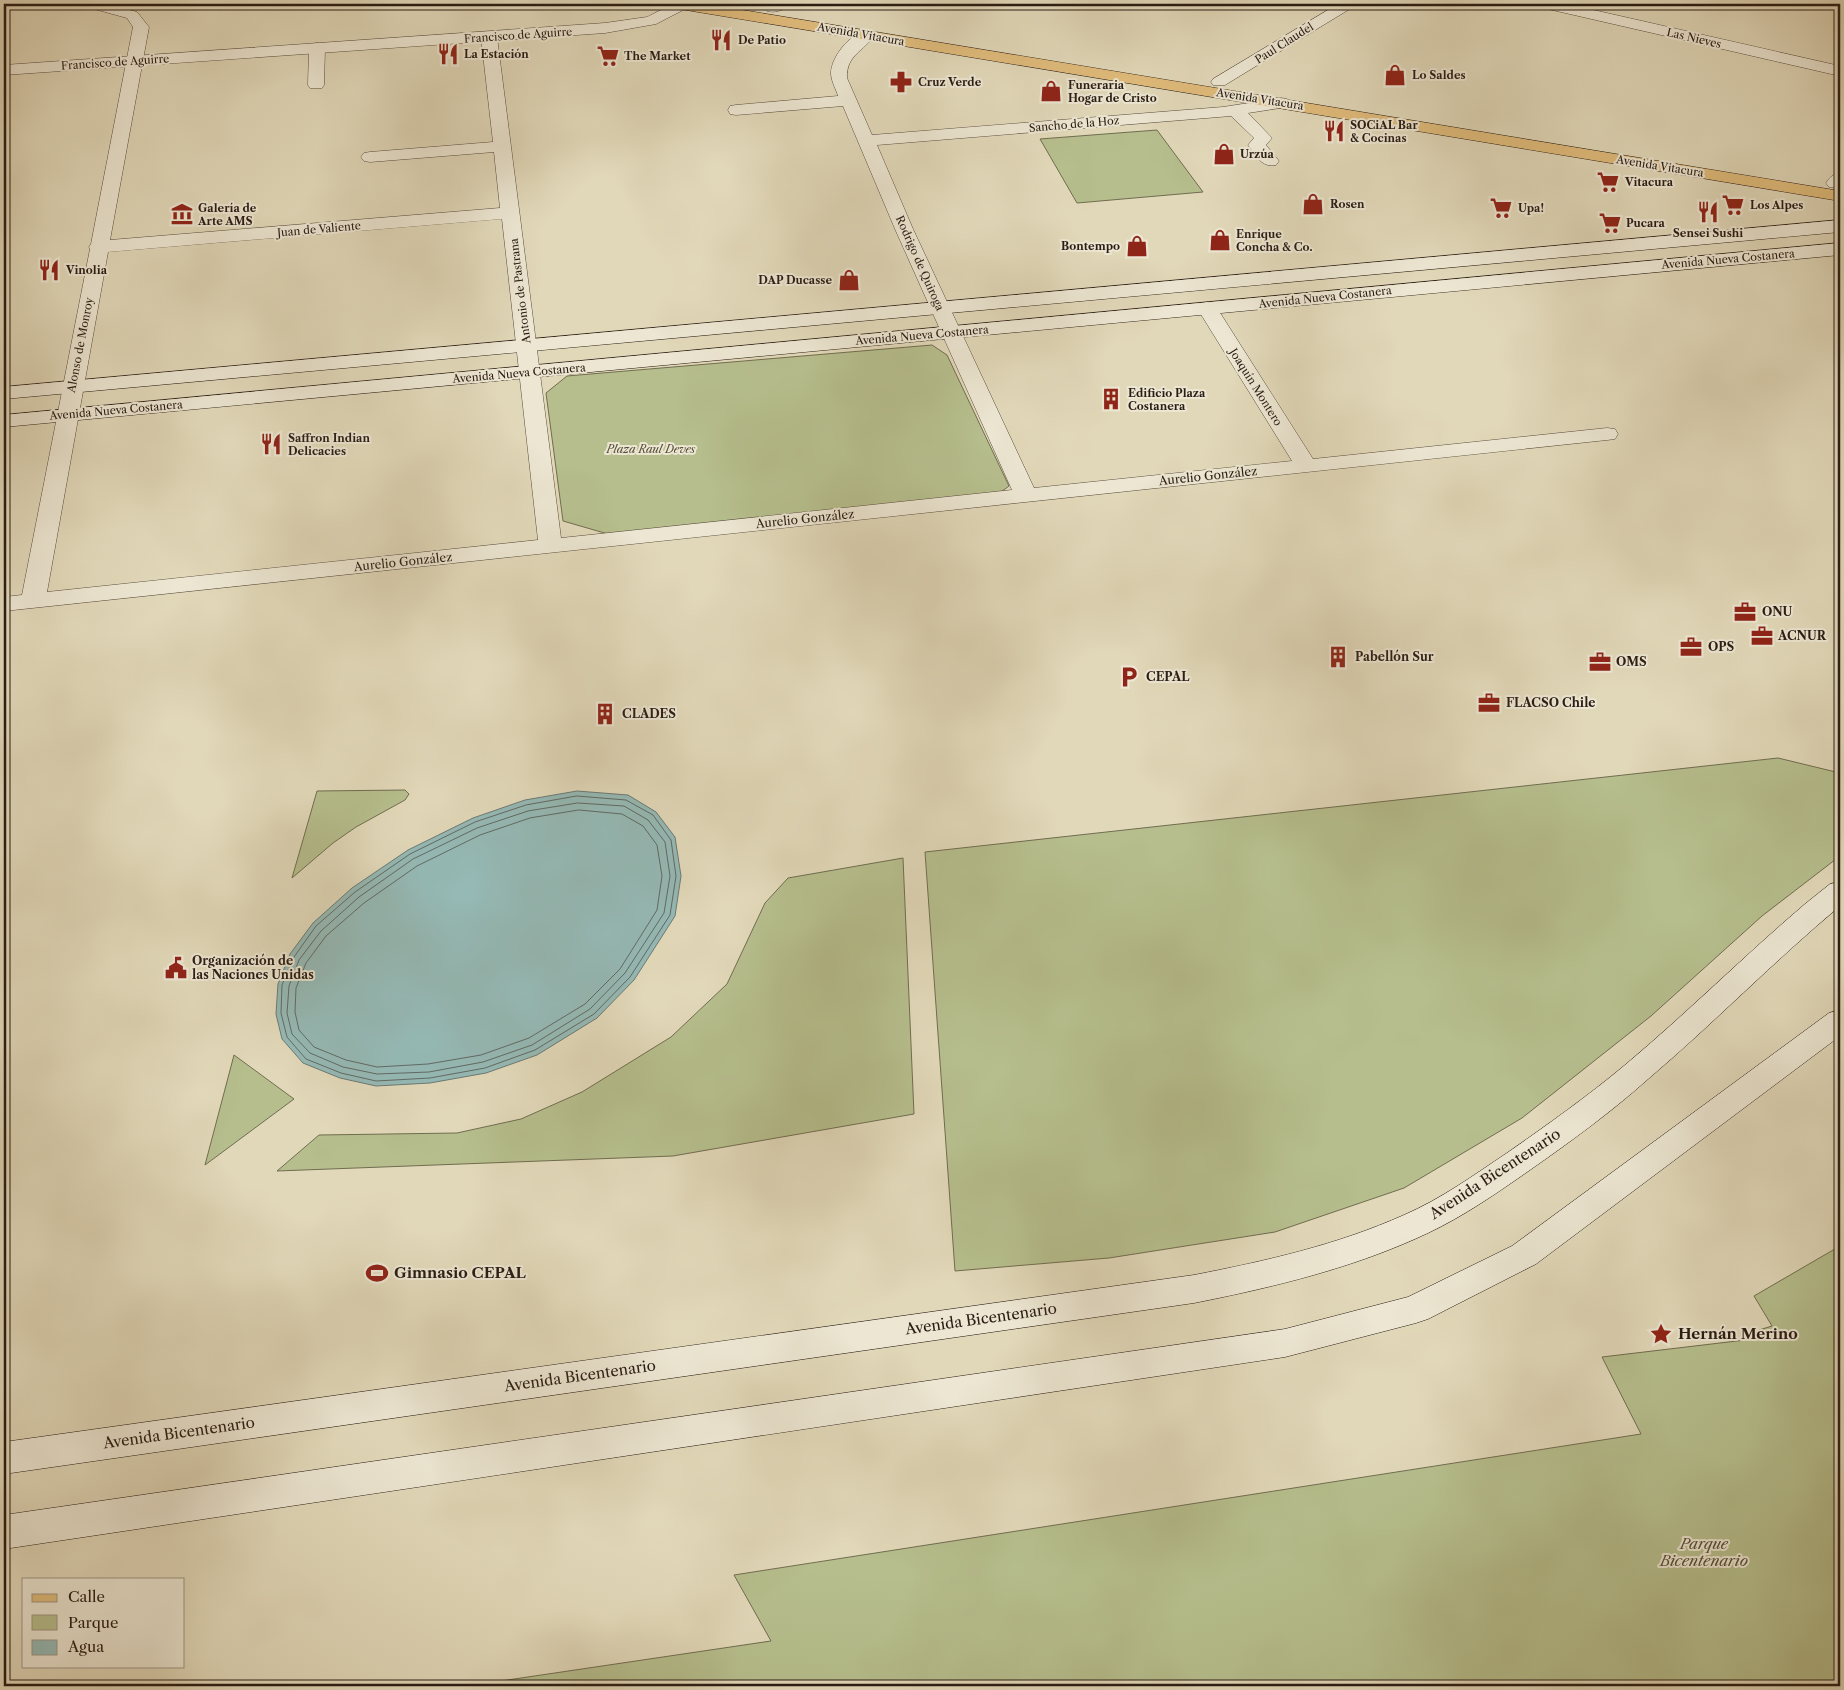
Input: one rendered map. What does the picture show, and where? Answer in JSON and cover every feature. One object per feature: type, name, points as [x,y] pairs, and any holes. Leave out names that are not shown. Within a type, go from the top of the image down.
[{"type":"main road","name":"Avenida Vitacura","points":[[680,4],[738,8],[867,35],[1780,185],[1837,189]]},
{"type":"main road","name":"Avenida Vitacura","points":[[738,8],[754,12],[777,6],[1837,189]]},
{"type":"street","name":"Alonso de Monroy","points":[[33,601],[66,415],[136,61],[141,27],[132,15],[92,4]]},
{"type":"street","name":"Francisco de Aguirre","points":[[4,70],[489,37],[631,25],[651,21],[684,4]]},
{"type":"street","name":"Paul Claudel","points":[[1219,82],[1348,4]]},
{"type":"street","name":"Las Nieves","points":[[1548,4],[1840,71]]},
{"type":"street","name":"Rodrigo de Quiroga","points":[[867,35],[848,51],[838,69],[839,78],[940,308],[1026,496]]},
{"type":"street","name":"Antonio de Pastrana","points":[[489,37],[550,546]]},
{"type":"street","points":[[316,85],[317,48]]},
{"type":"street","points":[[736,110],[849,100]]},
{"type":"street","name":"Sancho de la Hoz","points":[[867,141],[1236,111],[1281,103]]},
{"type":"street","points":[[1236,111],[1262,138],[1257,145],[1270,161]]},
{"type":"street","points":[[370,156],[502,146]]},
{"type":"street","name":"Juan de Valiente","points":[[98,247],[510,213]]},
{"type":"street","name":"Avenida Nueva Costanera","points":[[4,393],[1840,226]]},
{"type":"street","name":"Avenida Nueva Costanera","points":[[4,421],[1840,249]]},
{"type":"street","points":[[1498,257],[1522,265],[1534,277]]},
{"type":"street","name":"Joaquín Montero","points":[[1207,308],[1293,447],[1308,466]]},
{"type":"street","name":"Aurelio González","points":[[4,604],[1607,434]]},
{"type":"street","name":"Avenida Bicentenario","points":[[4,1458],[1194,1289],[1268,1274],[1334,1256],[1404,1230],[1456,1202],[1575,1122],[1651,1060],[1792,930],[1840,891]]},
{"type":"street","points":[[4,1532],[1285,1343],[1416,1309],[1524,1256],[1840,1021]]},
{"type":"green space","points":[[1157,130],[1203,192],[1077,203],[1040,139]]},
{"type":"green space","name":"Plaza Raul Deves","points":[[932,345],[947,355],[1009,486],[997,495],[608,534],[563,521],[546,393],[567,376]]},
{"type":"green space","points":[[1778,758],[1840,773],[1840,856],[1762,916],[1651,1016],[1522,1118],[1404,1188],[1275,1232],[1109,1258],[955,1271],[925,852]]},
{"type":"green space","points":[[405,790],[409,794],[405,800],[356,827],[333,843],[292,878],[317,791]]},
{"type":"green space","points":[[903,858],[914,1114],[673,1156],[277,1171],[319,1135],[457,1133],[521,1119],[582,1092],[671,1037],[727,984],[765,903],[788,878]]},
{"type":"green space","points":[[234,1055],[294,1099],[205,1165]]},
{"type":"green space","name":"Parque Bicentenario","points":[[1840,1246],[1840,1686],[467,1686],[771,1641],[734,1575],[1641,1434],[1602,1357],[1762,1338],[1759,1330],[1772,1326],[1754,1296]]},
{"type":"water","points":[[577,791],[628,795],[656,812],[675,837],[681,876],[675,916],[634,980],[597,1018],[537,1055],[486,1073],[430,1083],[376,1086],[340,1078],[303,1063],[282,1039],[276,1014],[278,984],[290,954],[313,923],[352,888],[408,850],[473,818],[525,800]]},
{"type":"place","name":"De Patio","points":[[721,40]]},
{"type":"place","name":"La Estación","points":[[448,54]]},
{"type":"place","name":"The Market","points":[[608,56]]},
{"type":"place","name":"Lo Saldes","points":[[1395,75]]},
{"type":"place","name":"Cruz Verde","points":[[901,82]]},
{"type":"place","name":"Funeraria Hogar de Cristo","points":[[1051,91]]},
{"type":"place","name":"SOCiAL Bar & Cocinas","points":[[1334,131]]},
{"type":"place","name":"Urzúa","points":[[1224,154]]},
{"type":"place","name":"Vitacura","points":[[1608,182]]},
{"type":"place","name":"Rosen","points":[[1313,204]]},
{"type":"place","name":"Los Alpes","points":[[1733,205]]},
{"type":"place","name":"Upa!","points":[[1501,208]]},
{"type":"place","name":"Sensei Sushi","points":[[1708,212]]},
{"type":"place","name":"Galería de Arte AMS","points":[[182,214]]},
{"type":"place","name":"Pucara","points":[[1610,223]]},
{"type":"place","name":"Enrique Concha & Co.","points":[[1220,240]]},
{"type":"place","name":"Bontempo","points":[[1137,246]]},
{"type":"place","name":"Vinolia","points":[[49,270]]},
{"type":"place","name":"DAP Ducasse","points":[[849,280]]},
{"type":"place","name":"Edificio Plaza Costanera","points":[[1111,399]]},
{"type":"place","name":"Saffron Indian Delicacies","points":[[271,444]]},
{"type":"place","name":"ONU","points":[[1745,612]]},
{"type":"place","name":"ACNUR","points":[[1762,636]]},
{"type":"place","name":"OPS","points":[[1691,647]]},
{"type":"place","name":"Pabellón Sur","points":[[1338,657]]},
{"type":"place","name":"OMS","points":[[1600,662]]},
{"type":"place","name":"CEPAL","points":[[1129,677]]},
{"type":"place","name":"FLACSO Chile","points":[[1489,703]]},
{"type":"place","name":"CLADES","points":[[605,714]]},
{"type":"place","name":"Organización de las Naciones Unidas","points":[[176,968]]},
{"type":"place","name":"Gimnasio CEPAL","points":[[377,1273]]},
{"type":"place","name":"Hernán Merino","points":[[1661,1334]]}]
